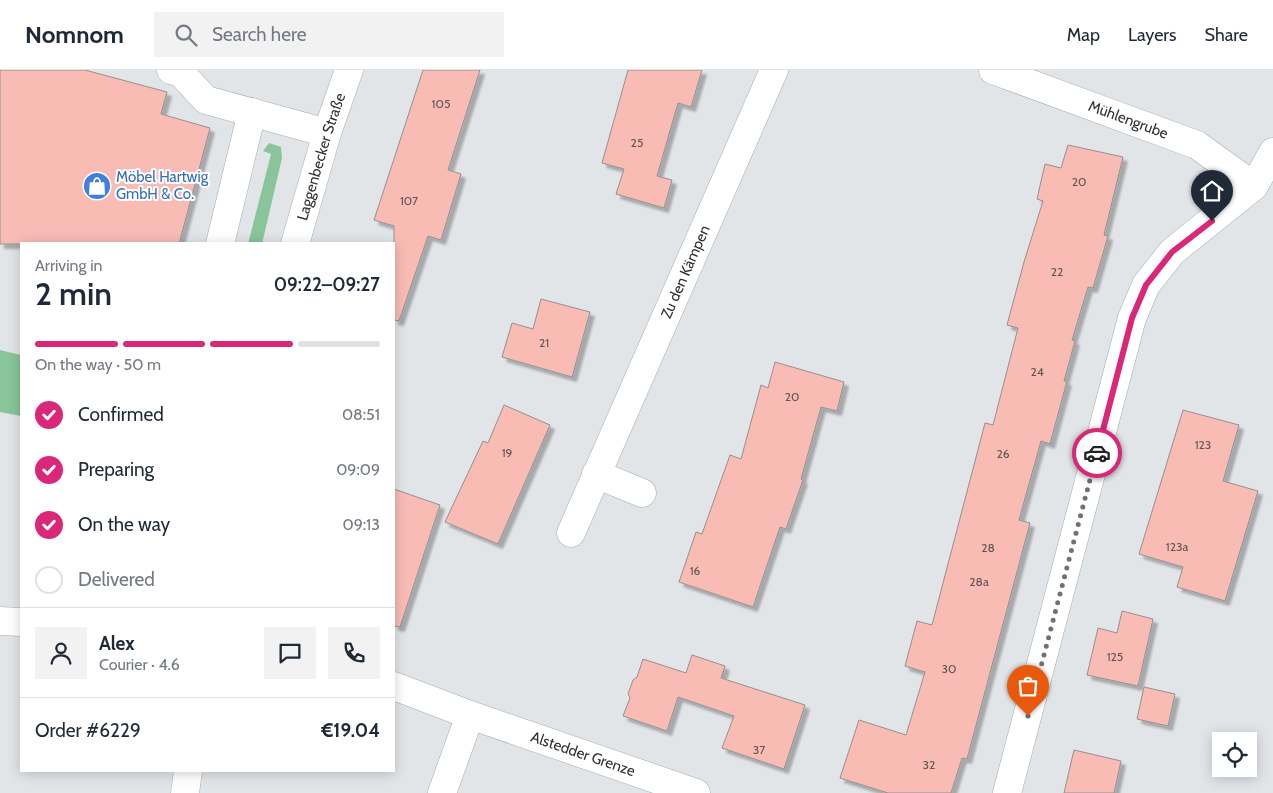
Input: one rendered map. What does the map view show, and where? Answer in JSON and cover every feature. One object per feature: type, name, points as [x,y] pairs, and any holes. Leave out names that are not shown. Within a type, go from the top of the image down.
[{"type":"street","points":[[171,70],[181,73],[206,100],[327,133]]},
{"type":"street","name":"Laggenbecker Straße","points":[[296,242],[327,133],[349,70]]},
{"type":"street","name":"Zu den Kämpen","points":[[571,533],[774,70]]},
{"type":"street","name":"Mühlengrube","points":[[994,70],[1197,145],[1254,186]]},
{"type":"street","points":[[220,242],[252,112]]},
{"type":"street","points":[[1008,793],[1132,318],[1146,285],[1172,252],[1254,186],[1273,152]]},
{"type":"street","points":[[596,474],[642,494]]},
{"type":"street","points":[[0,621],[20,622]]},
{"type":"street","name":"Alstedder Grenze","points":[[395,686],[470,715],[696,793]]},
{"type":"street","points":[[442,793],[470,715]]},
{"type":"street","points":[[185,793],[188,772]]},
{"type":"green space","points":[[269,143],[281,147],[282,158],[262,242],[249,242],[271,154],[263,151]]},
{"type":"green space","points":[[0,350],[20,355],[20,416],[0,412]]},
{"type":"building","name":"Möbel Hartwig GmbH & Co.","points":[[0,70],[85,70],[167,92],[161,114],[210,128],[180,242],[20,242],[20,244],[0,244]]},
{"type":"building","points":[[423,70],[480,70],[448,170],[461,174],[441,240],[428,236],[399,321],[395,320],[394,226],[374,220]]},
{"type":"building","points":[[628,70],[702,70],[691,107],[678,103],[657,176],[672,180],[664,208],[616,194],[624,169],[602,163]]},
{"type":"building","points":[[1068,145],[1123,157],[1104,235],[1108,236],[1093,288],[1088,287],[1072,340],[1075,341],[1064,381],[1067,381],[1050,444],[1041,441],[1019,520],[1030,523],[967,759],[962,758],[951,793],[888,793],[840,778],[859,720],[906,735],[925,672],[905,666],[917,621],[932,625],[985,423],[993,425],[1018,328],[1007,325],[1043,201],[1037,199],[1045,164],[1061,168]]},
{"type":"building","points":[[541,299],[590,312],[572,377],[502,357],[512,323],[533,329]]},
{"type":"building","points":[[775,362],[844,382],[837,411],[821,407],[801,479],[803,480],[786,529],[780,527],[753,607],[679,582],[696,532],[702,534],[730,455],[741,459],[761,385],[768,388]]},
{"type":"building","points":[[504,405],[550,425],[498,544],[445,522],[483,441],[488,443]]},
{"type":"building","points":[[1183,410],[1239,425],[1223,481],[1258,491],[1225,601],[1177,587],[1183,567],[1139,554]]},
{"type":"building","points":[[395,489],[440,505],[400,627],[395,626]]},
{"type":"building","points":[[1122,611],[1153,619],[1138,686],[1087,675],[1098,628],[1117,633]]},
{"type":"building","points":[[692,655],[725,666],[721,678],[805,705],[784,769],[722,748],[734,716],[678,697],[667,731],[623,716],[630,698],[628,694],[633,680],[637,677],[643,659],[686,673]]},
{"type":"building","points":[[1144,687],[1175,694],[1168,726],[1137,719]]},
{"type":"building","points":[[1074,750],[1121,761],[1114,793],[1064,793]]},
{"type":"way so far","points":[[1028,716],[1097,453]]},
{"type":"place","name":"Möbel Hartwig GmbH & Co.","points":[[97,186]]},
{"type":"route","points":[[1097,453],[1132,318],[1146,285],[1172,252],[1212,221]]}]
